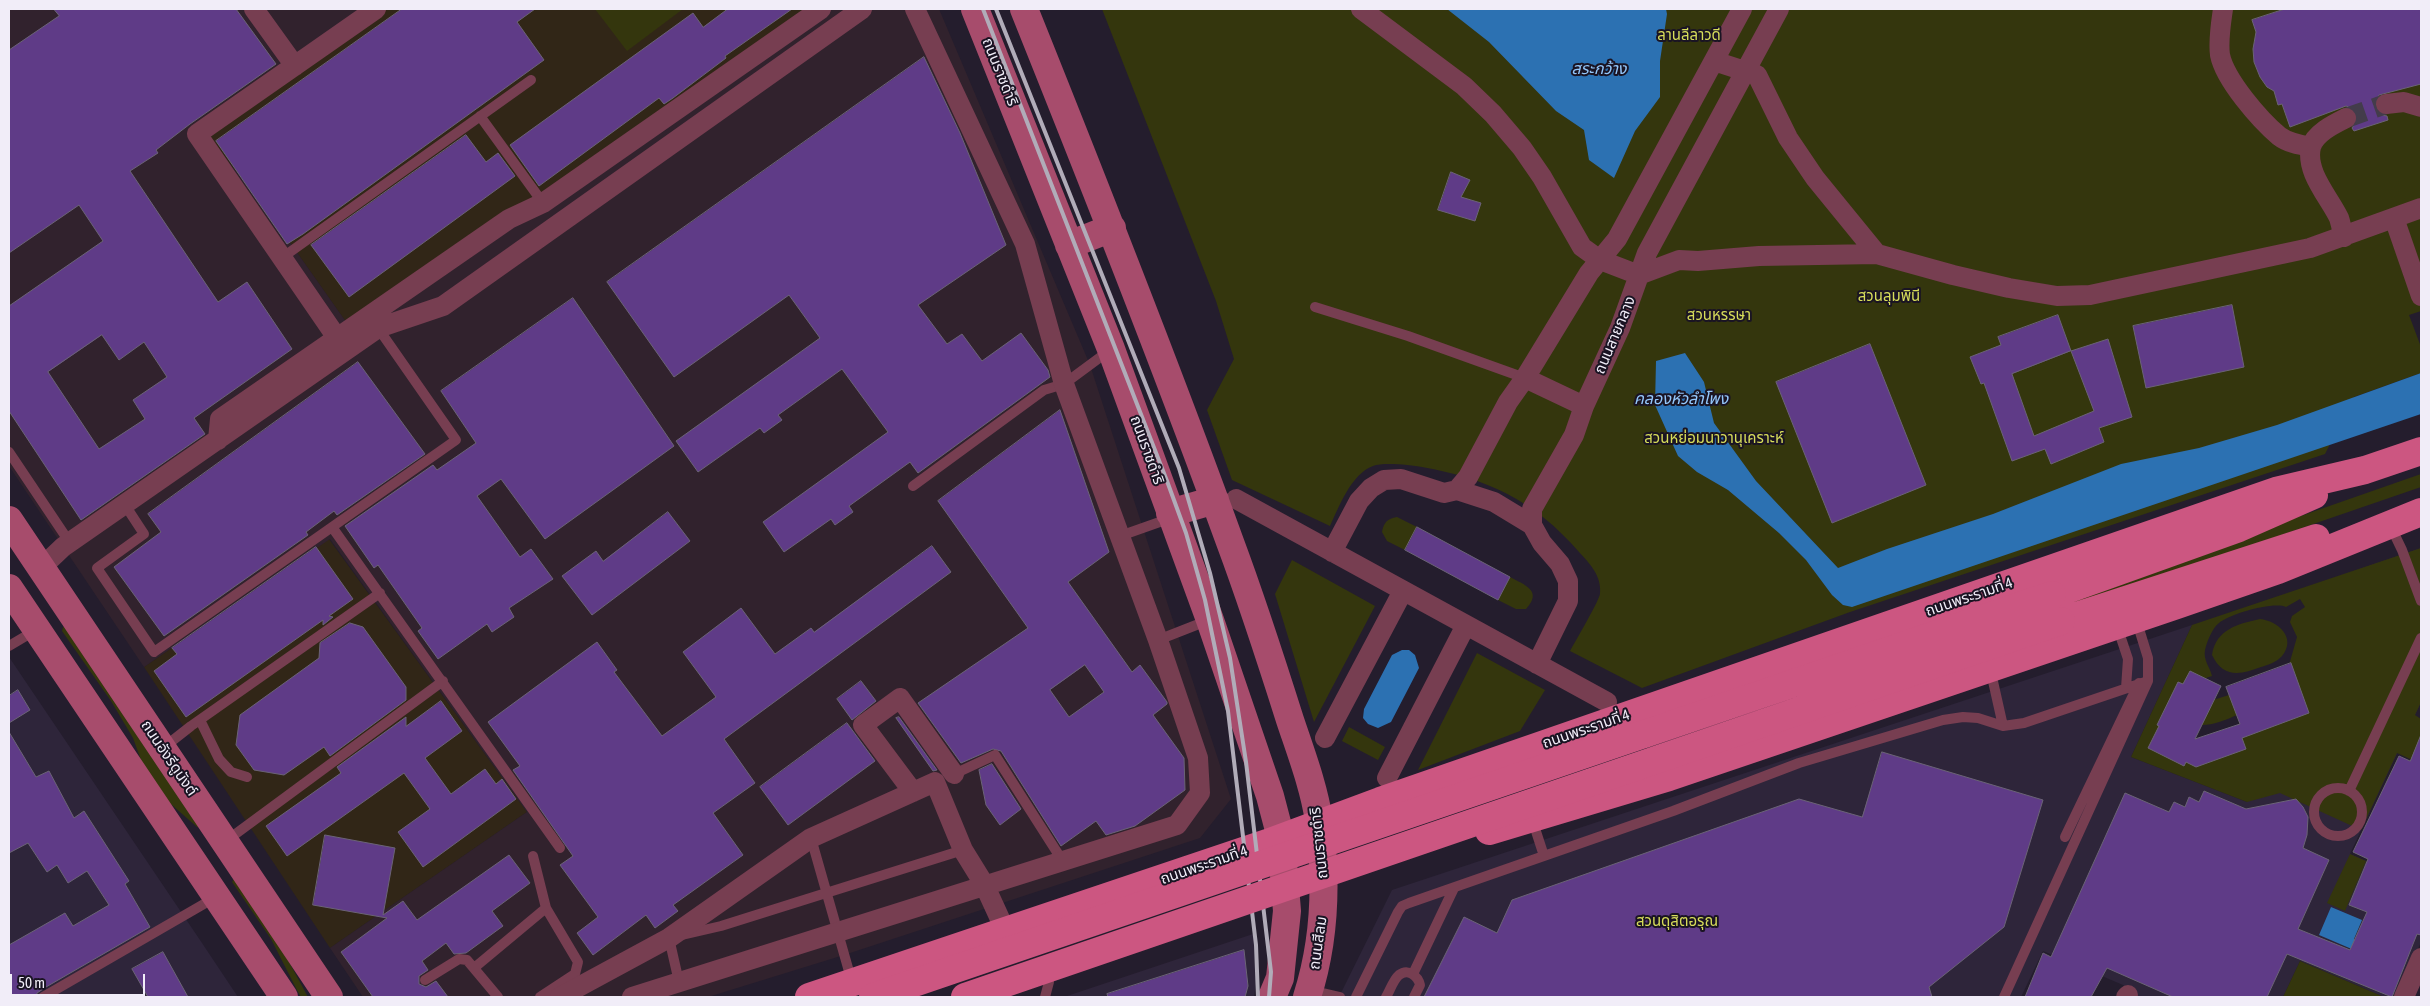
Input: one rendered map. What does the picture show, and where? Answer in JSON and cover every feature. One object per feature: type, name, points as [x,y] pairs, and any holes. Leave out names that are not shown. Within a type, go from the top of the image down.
[{"type":"main road","name":"ถนนราชดำริ","points":[[975,9],[1111,349],[1210,620],[1270,796],[1281,838],[1287,900]]},
{"type":"main road","name":"ถนนราชดำริ","points":[[1024,9],[1112,228],[1225,500],[1247,586],[1309,779],[1319,823],[1323,888]]},
{"type":"main road","points":[[1069,245],[1112,228]]},
{"type":"main road","name":"ถนนพระรามที่ 4","points":[[863,990],[1006,932],[1281,838],[1711,686],[2276,492],[2365,470],[2421,451]]},
{"type":"main road","name":"ถนนพระรามที่ 4","points":[[809,997],[863,990],[2052,595],[2239,528],[2297,503],[2365,470]]},
{"type":"main road","points":[[1171,515],[1225,500]]},
{"type":"main road","points":[[965,997],[2061,621],[2298,542],[2406,518]]},
{"type":"main road","points":[[1005,997],[1047,990],[1287,900],[1532,818],[1669,778],[2278,570],[2406,518]]},
{"type":"main road","name":"ถนนอังรีดูนังต์","points":[[9,520],[70,608],[329,997]]},
{"type":"main road","points":[[42,567],[9,588],[284,997]]},
{"type":"main road","points":[[38,630],[70,608]]},
{"type":"main road","points":[[1711,686],[1702,699],[1700,712],[1705,730],[1713,743],[1724,751],[1738,754]]},
{"type":"main road","points":[[194,863],[225,842]]},
{"type":"main road","name":"ถนนสีลม","points":[[1308,994],[1321,940],[1323,888]]},
{"type":"main road","points":[[1272,997],[1280,978],[1287,900]]},
{"type":"street","points":[[254,9],[295,66]]},
{"type":"street","points":[[342,343],[197,134],[376,9]]},
{"type":"street","points":[[342,343],[378,328],[443,306],[862,9]]},
{"type":"street","points":[[632,997],[984,884],[1177,825],[1200,793],[1198,758],[1158,640],[1064,384],[1025,244],[916,9]]},
{"type":"street","points":[[1361,9],[1458,81],[1492,114],[1522,148],[1542,177],[1582,247],[1600,260],[1640,274],[1679,260],[1698,261],[1759,256],[1877,254],[1953,276],[2056,296],[2090,295],[2310,248],[2421,208]]},
{"type":"street","points":[[1457,490],[1468,477],[1508,402],[1526,378],[1589,273],[1617,239],[1742,9]]},
{"type":"street","name":"ถนนสายกลาง","points":[[1532,525],[1532,509],[1574,435],[1584,406],[1620,328],[1647,253],[1779,9]]},
{"type":"street","points":[[2223,9],[2220,54],[2233,82],[2248,103],[2280,137],[2291,143],[2311,147]]},
{"type":"street","points":[[42,567],[70,543],[218,440],[414,285],[509,219],[543,203],[814,11],[827,33]]},
{"type":"street","points":[[1714,61],[1757,75],[1788,138],[1815,178],[1877,254]]},
{"type":"street","points":[[2386,104],[2404,102],[2421,107]]},
{"type":"street","points":[[2344,237],[2338,217],[2330,206],[2312,166],[2311,147],[2317,137],[2334,124],[2346,118]]},
{"type":"street","points":[[2394,218],[2421,296]]},
{"type":"street","points":[[498,226],[517,253]]},
{"type":"street","points":[[414,285],[432,310]]},
{"type":"street","points":[[1526,378],[1584,406]]},
{"type":"street","points":[[1332,552],[1359,501],[1372,488],[1384,480],[1401,480],[1444,493],[1457,490],[1494,502],[1532,525],[1542,542],[1560,564],[1568,581],[1568,602],[1537,664]]},
{"type":"street","points":[[1225,500],[1332,552],[1607,702]]},
{"type":"street","points":[[1325,738],[1404,591]]},
{"type":"street","points":[[1386,778],[1466,625]]},
{"type":"street","points":[[913,792],[862,725],[900,698],[954,774]]},
{"type":"street","points":[[560,997],[669,938],[811,838],[935,782],[963,850],[984,884],[1006,932]]},
{"type":"street","points":[[2404,997],[2421,958]]},
{"type":"lane","points":[[283,257],[531,80]]},
{"type":"lane","points":[[480,116],[543,203]]},
{"type":"lane","points":[[1315,307],[1408,336],[1526,378]]},
{"type":"lane","points":[[125,505],[144,534],[97,568],[154,652],[456,440],[378,328]]},
{"type":"lane","points":[[912,486],[1044,390],[1064,384],[1111,349]]},
{"type":"lane","points":[[9,452],[70,543]]},
{"type":"lane","points":[[1120,536],[1171,515]]},
{"type":"lane","points":[[2406,518],[2402,550],[2421,601]]},
{"type":"lane","points":[[332,527],[560,848]]},
{"type":"lane","points":[[163,748],[380,593]]},
{"type":"lane","points":[[1158,640],[1210,620]]},
{"type":"lane","points":[[2004,997],[2144,682],[2148,658],[2126,621]]},
{"type":"lane","points":[[2126,621],[2128,659],[2126,688]]},
{"type":"lane","points":[[9,646],[38,630]]},
{"type":"lane","points":[[2349,791],[2421,638]]},
{"type":"lane","points":[[1990,667],[2003,726]]},
{"type":"lane","points":[[225,842],[443,681]]},
{"type":"lane","points":[[1356,997],[1402,906],[1673,812],[1799,763],[1943,720],[1978,718],[2003,726],[2024,723],[2144,682]]},
{"type":"lane","points":[[2065,837],[2144,682]]},
{"type":"lane","points":[[200,720],[219,759],[231,772],[247,777]]},
{"type":"lane","points":[[935,782],[995,756],[1062,860]]},
{"type":"lane","points":[[2333,789],[2349,791],[2360,802],[2362,810],[2358,826],[2346,835],[2338,836],[2324,832],[2315,820],[2314,812],[2319,797],[2333,789]]},
{"type":"lane","points":[[1532,818],[1544,856]]},
{"type":"lane","points":[[811,838],[836,932],[863,990]]},
{"type":"lane","points":[[679,982],[669,938],[721,926],[963,850]]},
{"type":"lane","points":[[533,856],[546,908],[578,962],[575,974],[540,997]]},
{"type":"lane","points":[[1413,974],[1454,888]]},
{"type":"lane","points":[[49,996],[217,896]]},
{"type":"lane","points":[[474,968],[546,908]]},
{"type":"lane","points":[[425,980],[459,959],[467,960],[498,997]]},
{"type":"lane","points":[[1386,997],[1400,974],[1413,974],[1419,980],[1420,985],[1414,997]]},
{"type":"lane","points":[[1308,994],[1340,997]]},
{"type":"shaded area","points":[[9,9],[385,9],[209,136],[291,244],[351,329],[809,9],[939,9],[1090,365],[1231,799],[1200,838],[844,955],[708,997],[363,997],[330,948],[527,812],[330,539],[144,667],[9,466]]},
{"type":"shaded area","points":[[385,9],[809,9],[351,329],[291,244],[209,136]]},
{"type":"shaded area","points":[[329,539],[527,812],[330,948],[144,667]]},
{"type":"shaded area","points":[[2421,548],[2421,702],[2350,854],[2421,885],[2421,942],[2398,997],[2384,997],[2300,961],[2283,997],[2137,997],[2138,995],[2123,985],[2043,951],[2021,997],[1339,997],[1392,890],[2192,625],[2131,757],[2247,802],[2339,658],[2295,591]]},
{"type":"shaded area","points":[[9,657],[202,943],[238,997],[9,997]]},
{"type":"shaded area","points":[[1253,934],[1259,962],[1254,997],[1064,997]]},
{"type":"green space","points":[[595,9],[683,9],[627,51]]},
{"type":"green space","name":"สวนลุมพินี","points":[[1102,9],[2421,9],[2421,311],[2409,315],[2421,347],[2421,373],[2354,397],[2325,454],[1850,612],[1642,688],[1570,651],[1600,594],[1597,576],[1587,561],[1545,518],[1508,494],[1489,485],[1446,472],[1411,465],[1378,465],[1365,470],[1352,483],[1330,526],[1232,480],[1207,410],[1234,359],[1216,301]]},
{"type":"green space","points":[[2421,474],[2421,487],[1816,695],[1814,689],[2063,599]]},
{"type":"green space","points":[[1397,517],[1417,527],[1405,550],[1387,541],[1382,532],[1386,522]]},
{"type":"green space","points":[[2421,548],[2421,702],[2415,715],[2421,719],[2421,764],[2397,753],[2361,830],[2280,793],[2247,802],[2131,757],[2192,625]],"holes":[[[2300,599],[2305,607],[2292,616],[2290,622],[2297,637],[2289,665],[2288,714],[2181,763],[2150,749],[2184,685],[2212,676],[2206,660],[2205,650],[2208,639],[2216,625],[2224,619],[2241,612],[2262,607],[2286,607]]]},
{"type":"green space","points":[[1292,560],[1375,606],[1314,722],[1275,594]]},
{"type":"green space","points":[[1510,577],[1526,586],[1532,593],[1533,598],[1526,609],[1516,609],[1498,600]]},
{"type":"green space","points":[[2260,619],[2267,620],[2279,627],[2286,637],[2286,649],[2282,656],[2272,663],[2246,672],[2233,673],[2221,668],[2212,655],[2218,639],[2229,629]]},
{"type":"green space","points":[[63,627],[67,628],[202,827],[197,827],[156,791],[133,738],[111,701],[62,631]]},
{"type":"green space","points":[[1477,653],[1545,690],[1520,731],[1418,770]]},
{"type":"green space","points":[[2229,695],[2237,715],[2215,723],[2204,725],[2192,724],[2213,700]]},
{"type":"green space","points":[[1349,727],[1385,747],[1378,760],[1342,741]]},
{"type":"green space","points":[[2350,854],[2366,861],[2345,911],[2327,903]]},
{"type":"green space","points":[[235,877],[283,951],[308,997],[301,997],[271,939],[232,882]]},
{"type":"green space","points":[[2300,961],[2384,997],[2283,997]]},
{"type":"water","name":"สระกว้าง","points":[[1447,9],[1666,9],[1667,14],[1660,61],[1660,97],[1635,131],[1614,178],[1589,160],[1584,130],[1556,111],[1489,42]]},
{"type":"water","name":"คลองหัวลำโพง","points":[[1685,353],[1704,382],[1714,423],[1756,481],[1838,568],[1887,549],[1993,514],[2121,464],[2199,448],[2277,425],[2421,373],[2421,414],[1852,607],[1843,605],[1832,595],[1806,560],[1779,533],[1728,490],[1697,472],[1678,456],[1655,405],[1656,361]]},
{"type":"water","points":[[1402,650],[1409,650],[1415,655],[1419,668],[1391,722],[1378,728],[1368,724],[1363,718],[1364,709],[1392,655]]},
{"type":"water","points":[[2331,907],[2362,920],[2354,939],[2358,942],[2354,950],[2319,935]]},
{"type":"building","points":[[54,9],[236,9],[276,64],[190,124],[156,150],[158,153],[130,171],[218,302],[247,282],[292,349],[194,418],[205,434],[81,520],[9,411],[9,306],[103,241],[79,205],[9,253],[9,50],[59,16]],"holes":[[[102,335],[119,360],[144,342],[167,377],[133,400],[145,419],[99,449],[48,372]]]},
{"type":"building","points":[[402,9],[535,9],[517,22],[544,60],[287,244],[216,141]]},
{"type":"building","points":[[728,9],[792,9],[725,56],[726,58],[673,98],[664,104],[659,98],[539,186],[510,145],[693,13],[703,27]]},
{"type":"building","points":[[2285,9],[2421,9],[2421,84],[2379,95],[2374,106],[2381,115],[2387,116],[2388,120],[2354,131],[2352,128],[2358,119],[2357,113],[2352,108],[2346,106],[2290,127],[2282,104],[2278,105],[2274,91],[2267,87],[2260,77],[2254,62],[2253,49],[2256,32],[2252,20]]},
{"type":"building","points":[[924,57],[960,133],[1006,245],[918,305],[947,344],[962,334],[982,361],[1021,333],[1048,370],[1050,377],[918,473],[910,462],[849,506],[853,512],[835,525],[831,519],[784,552],[763,522],[888,432],[842,369],[778,415],[782,420],[764,433],[760,428],[698,472],[676,441],[820,338],[789,295],[674,377],[607,282]]},
{"type":"building","points":[[466,135],[486,162],[498,153],[515,176],[349,297],[311,245]]},
{"type":"building","points":[[1451,172],[1470,180],[1461,197],[1481,203],[1475,221],[1438,210]]},
{"type":"building","points":[[573,298],[674,446],[545,539],[501,479],[477,496],[520,557],[531,549],[553,579],[509,608],[514,617],[492,632],[487,624],[438,659],[418,631],[422,628],[378,565],[374,568],[345,526],[433,465],[437,470],[476,443],[441,391]]},
{"type":"building","points":[[2232,305],[2244,367],[2146,388],[2133,326]]},
{"type":"building","points":[[2058,315],[2071,351],[2108,339],[2132,417],[2099,428],[2104,442],[2051,464],[2045,449],[2012,461],[1984,383],[1981,384],[1970,357],[2001,345],[1998,337]],"holes":[[[2071,351],[2094,411],[2034,436],[2012,374]]]},
{"type":"building","points":[[1870,344],[1926,485],[1832,523],[1776,382]]},
{"type":"building","points":[[358,362],[425,454],[337,515],[334,511],[306,532],[308,535],[164,636],[114,567],[161,532],[148,514]]},
{"type":"building","points":[[1060,410],[1109,552],[1068,582],[1132,672],[1140,665],[1167,702],[1153,715],[1184,758],[1185,790],[1135,826],[1106,835],[1096,821],[1061,846],[1001,751],[993,749],[961,763],[918,703],[1028,628],[938,501]],"holes":[[[1085,665],[1104,692],[1069,717],[1050,690]]]},
{"type":"building","points":[[668,512],[690,541],[592,615],[562,576],[596,551],[603,561]]},
{"type":"building","points":[[1417,527],[1510,577],[1498,600],[1405,550]]},
{"type":"building","points":[[932,546],[951,572],[724,739],[755,783],[713,813],[743,855],[673,905],[678,911],[655,928],[646,915],[593,955],[577,933],[598,917],[560,865],[573,856],[513,770],[520,766],[488,722],[597,642],[617,670],[614,672],[662,736],[716,697],[683,652],[741,608],[775,654],[811,628],[814,632]]},
{"type":"building","points":[[316,547],[353,599],[329,616],[333,617],[323,625],[323,620],[186,717],[154,671],[177,654],[172,648]]},
{"type":"building","points":[[350,623],[363,627],[406,687],[406,700],[330,756],[324,747],[284,775],[254,770],[236,745],[240,715],[319,658],[320,643]]},
{"type":"building","points":[[2291,663],[2309,713],[2242,738],[2246,749],[2196,767],[2186,762],[2184,766],[2148,748],[2178,682],[2183,684],[2190,671],[2221,686],[2195,739],[2240,724],[2226,687]]},
{"type":"building","points":[[861,681],[876,701],[852,720],[837,699]]},
{"type":"building","points":[[18,690],[30,710],[9,723],[9,696]]},
{"type":"building","points":[[441,701],[462,731],[425,758],[451,794],[485,769],[496,784],[502,779],[516,799],[423,867],[398,832],[430,809],[404,773],[287,856],[266,826],[341,773],[337,767],[406,717],[406,726]]},
{"type":"building","points":[[899,717],[937,770],[933,771],[896,718]]},
{"type":"building","points":[[847,723],[875,761],[788,825],[760,787]]},
{"type":"building","points":[[9,732],[36,777],[49,771],[74,818],[84,811],[129,881],[125,884],[150,927],[46,987],[37,993],[36,997],[9,997],[9,945],[65,913],[73,926],[109,905],[87,871],[68,883],[57,865],[47,872],[28,843],[9,853]]},
{"type":"building","points":[[2421,735],[2421,935],[2417,934],[2392,997],[2287,954],[2267,997],[2173,997],[2107,968],[2091,997],[2025,997],[2043,953],[2051,957],[2125,793],[2169,812],[2174,802],[2185,807],[2189,797],[2199,802],[2204,791],[2246,809],[2296,799],[2308,817],[2307,835],[2303,848],[2329,860],[2298,929],[2350,950],[2367,912],[2349,905],[2368,859],[2353,852],[2399,756],[2410,761]]},
{"type":"building","points":[[1882,752],[2043,800],[2004,927],[1929,987],[1932,997],[1424,997],[1464,917],[1497,933],[1512,900],[1799,799],[1862,817]]},
{"type":"building","points":[[992,764],[1021,809],[1000,825],[986,805],[979,770]]},
{"type":"building","points":[[325,835],[395,848],[383,915],[403,901],[417,920],[509,855],[530,883],[492,911],[503,926],[466,953],[454,954],[446,943],[422,961],[428,970],[419,976],[419,984],[426,987],[436,981],[448,997],[373,997],[341,952],[387,918],[313,905]]},
{"type":"building","points":[[1244,950],[1248,986],[1245,997],[1108,997],[1107,994]]},
{"type":"building","points":[[163,952],[188,997],[148,997],[132,969]]},
{"type":"tunnel","points":[[2346,118],[2386,104]]},
{"type":"railway","points":[[983,9],[1167,481],[1186,533],[1205,600],[1228,711],[1256,945],[1258,997]]},
{"type":"railway","points":[[996,9],[1179,468],[1210,573],[1230,658],[1246,762],[1271,972],[1269,997]]},
{"type":"park label","name":"ลานลีลาวดี","points":[[1689,35]]},
{"type":"park label","name":"สวนหรรษา","points":[[1719,315]]},
{"type":"park label","name":"สวนหย่อมนาวานุเคราะห์","points":[[1714,438]]},
{"type":"park label","name":"สวนดุสิตอรุณ","points":[[1677,921]]}]
